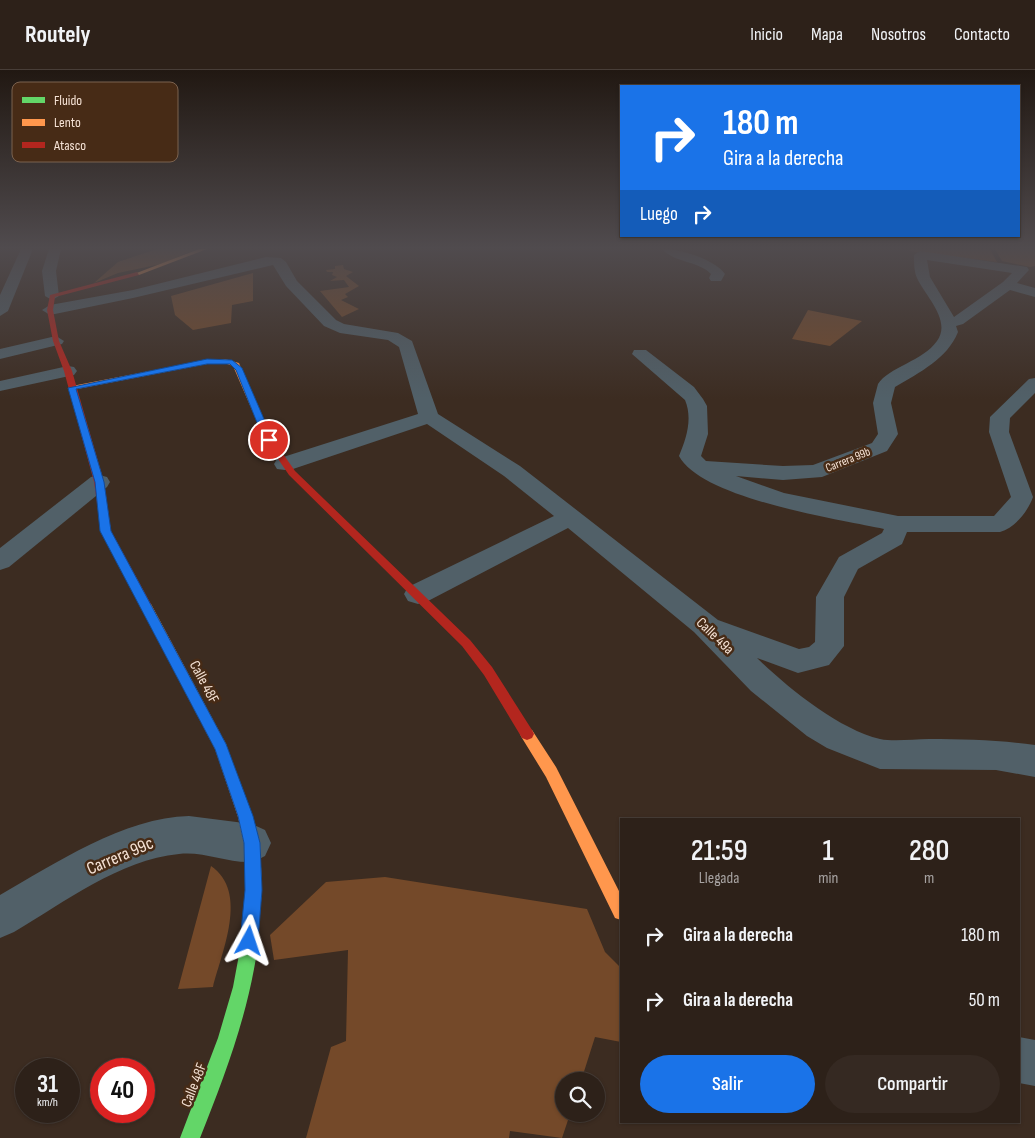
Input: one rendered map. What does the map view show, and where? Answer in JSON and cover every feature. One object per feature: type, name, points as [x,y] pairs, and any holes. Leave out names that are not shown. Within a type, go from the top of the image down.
[{"type":"street","points":[[0,311],[5,299]]},
{"type":"street","name":"Calle 48F","points":[[51,299],[56,342],[70,379],[99,482],[106,531],[221,748],[246,816],[252,843],[254,890],[249,941],[238,1006],[214,1079],[190,1138]]},
{"type":"street","points":[[51,303],[70,299]]},
{"type":"street","points":[[51,303],[89,299]]},
{"type":"street","points":[[285,464],[429,417],[406,344],[392,336],[340,328],[330,323],[306,299]]},
{"type":"street","points":[[938,299],[949,323],[958,321],[989,299]]},
{"type":"street","name":"Carrera 99b","points":[[701,467],[783,473],[814,472],[832,468],[880,447],[888,434],[882,403],[887,384],[924,361],[940,348],[949,338],[949,323]]},
{"type":"street","points":[[0,354],[56,342]]},
{"type":"street","points":[[640,354],[687,391],[694,399],[697,406],[698,434],[690,456],[701,467],[738,486],[772,498],[898,524],[1000,524],[1014,510],[1022,497],[1000,432],[1000,417],[1035,383]]},
{"type":"street","points":[[0,386],[207,362],[232,362],[239,369],[269,440],[285,464],[418,594],[466,644],[488,671],[551,772],[620,910]]},
{"type":"street","name":"Calle 49a","points":[[429,417],[512,471],[571,517],[704,624],[762,682],[819,726],[839,738],[880,754],[996,755],[1035,761]]},
{"type":"street","points":[[0,561],[99,482]]},
{"type":"street","points":[[418,594],[571,517]]},
{"type":"street","points":[[704,624],[733,638],[798,661],[818,657],[829,646],[830,597],[848,563],[893,538],[898,524]]},
{"type":"street","name":"Carrera 99c","points":[[0,918],[69,877],[146,842],[179,835],[194,835],[252,843]]},
{"type":"street","points":[[1020,1060],[1035,1063]]},
{"type":"shaded area","points":[[172,299],[253,299],[253,301],[232,305],[231,323],[193,330],[175,315]]},
{"type":"shaded area","points":[[327,299],[344,299],[341,300],[359,309],[342,317]]},
{"type":"shaded area","points":[[808,310],[862,321],[830,346],[792,339]]},
{"type":"shaded area","points":[[211,866],[222,877],[229,891],[231,906],[230,923],[226,940],[213,987],[178,989]]},
{"type":"shaded area","points":[[385,877],[587,909],[605,952],[620,967],[620,1042],[595,1037],[584,1072],[555,1072],[555,1122],[567,1122],[562,1138],[510,1131],[509,1138],[306,1138],[331,1047],[346,1041],[348,950],[274,960],[270,935],[326,882]]},
{"type":"traffic: fast","points":[[190,1138],[228,1038],[247,960],[250,934]]},
{"type":"traffic: slow","points":[[72,388],[207,362],[225,361],[236,365],[269,440],[278,453]]},
{"type":"traffic: slow","points":[[145,604],[221,748],[245,817],[252,843],[254,890],[250,934]]},
{"type":"traffic: slow","points":[[527,734],[551,772],[620,910]]},
{"type":"traffic: jam","points":[[52,299],[50,310],[56,341],[68,371],[99,482],[106,531],[145,604]]},
{"type":"traffic: jam","points":[[278,453],[292,473],[466,643],[488,671],[527,734]]},
{"type":"route","points":[[249,941],[254,890],[252,843],[246,816],[221,748],[106,531],[99,482],[72,388],[207,362],[232,362],[239,369],[269,440]]}]
